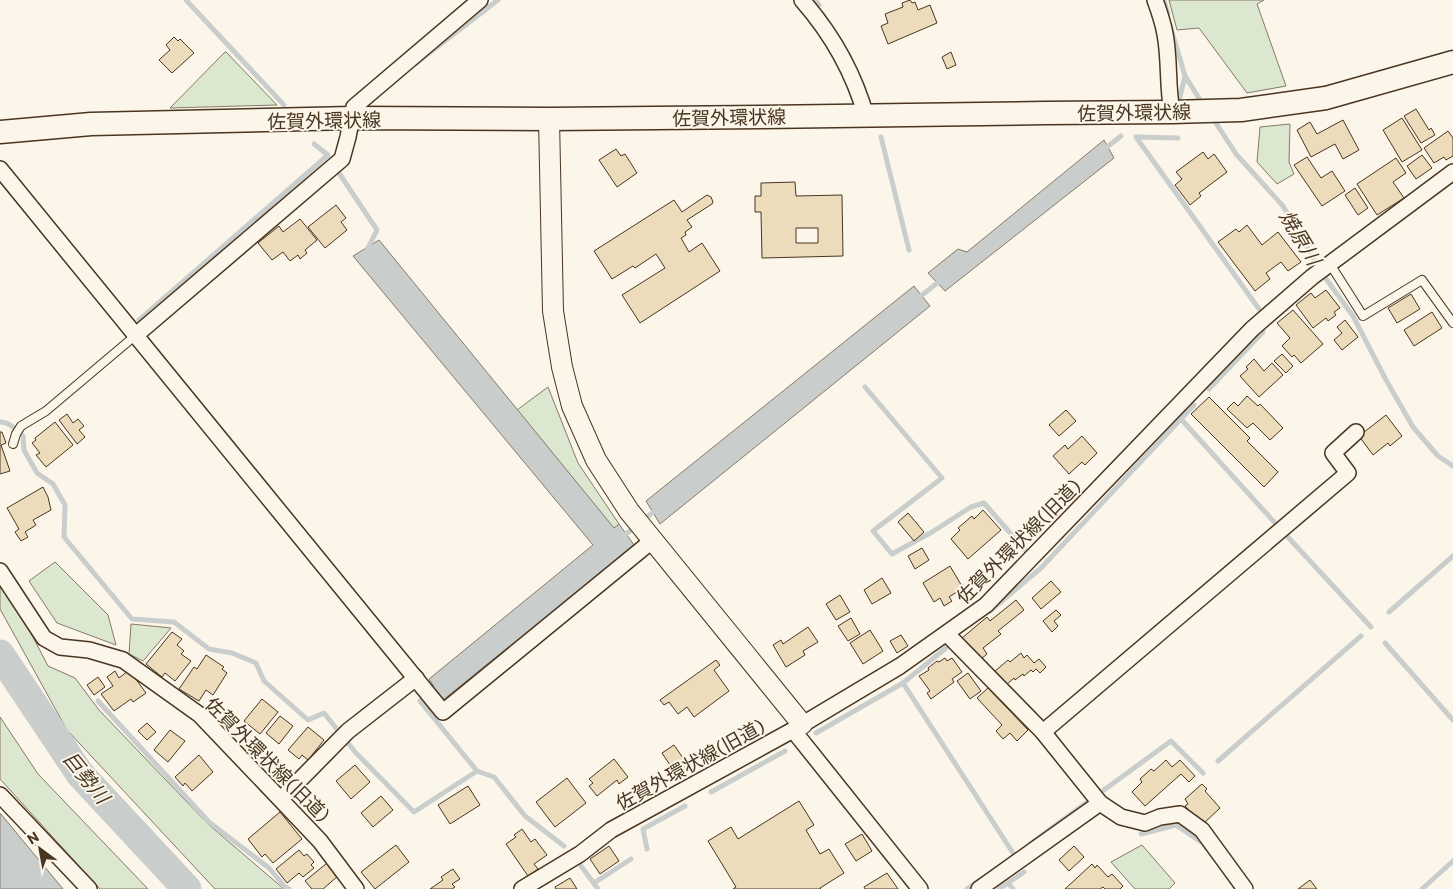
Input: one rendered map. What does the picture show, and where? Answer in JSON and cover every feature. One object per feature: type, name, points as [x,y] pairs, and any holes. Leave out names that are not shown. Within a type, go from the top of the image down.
[{"type":"main road","name":"佐賀外環状線","points":[[0,132],[91,124],[352,118],[548,119],[1241,110],[1326,98],[1453,62]]},
{"type":"street","points":[[802,0],[816,16],[839,52],[866,116]]},
{"type":"street","points":[[1155,0],[1166,34],[1172,112]]},
{"type":"street","points":[[136,335],[342,159],[354,108],[477,1]]},
{"type":"street","points":[[548,119],[553,311],[562,367],[572,406],[596,460],[629,511],[920,889]]},
{"type":"street","points":[[0,169],[444,712],[653,540]]},
{"type":"street","points":[[1330,264],[1453,172]]},
{"type":"street","name":"佐賀外環状線(旧道)","points":[[522,889],[580,854],[611,830],[797,727],[900,666],[986,605],[1252,330],[1330,264]]},
{"type":"street","points":[[1043,732],[1348,473],[1333,453],[1356,432]]},
{"type":"street","name":"佐賀外環状線(旧道)","points":[[0,571],[44,638],[60,647],[88,650],[123,660],[200,715],[320,841],[356,889]]},
{"type":"street","points":[[947,634],[1043,732],[1100,803],[1121,818],[1145,823],[1160,817],[1180,814],[1202,830],[1245,889]]},
{"type":"street","points":[[281,799],[342,736],[424,689]]},
{"type":"street","points":[[0,794],[89,889]]},
{"type":"street","points":[[979,889],[1100,803]]},
{"type":"lane","points":[[1330,264],[1363,316],[1422,280],[1453,323]]},
{"type":"lane","points":[[13,444],[21,426],[46,411],[136,335]]},
{"type":"green space","points":[[1169,0],[1264,0],[1257,4],[1286,86],[1247,93],[1199,28],[1177,30]]},
{"type":"green space","points":[[225,52],[277,105],[170,108]]},
{"type":"green space","points":[[1290,124],[1289,162],[1294,174],[1277,184],[1257,162],[1260,127]]},
{"type":"green space","points":[[548,387],[578,463],[619,524],[614,529],[517,410]]},
{"type":"green space","points":[[55,562],[108,615],[116,645],[57,623],[29,581]]},
{"type":"green space","points":[[0,583],[21,614],[48,666],[75,678],[99,710],[208,824],[284,889],[215,889],[67,730],[0,609]]},
{"type":"green space","points":[[131,624],[171,628],[143,661],[129,654]]},
{"type":"green space","points":[[0,717],[38,774],[148,889],[100,889],[0,779]]},
{"type":"green space","points":[[1142,845],[1175,883],[1169,889],[1135,889],[1111,862]]},
{"type":"shaded area","points":[[1104,140],[1114,158],[945,291],[928,273],[958,249],[967,252]]},
{"type":"shaded area","points":[[379,240],[614,528],[619,524],[634,545],[443,700],[429,679],[593,545],[353,256]]},
{"type":"shaded area","points":[[914,286],[930,306],[660,524],[646,501]]},
{"type":"shaded area","points":[[0,813],[63,889],[0,889]]},
{"type":"building","points":[[910,0],[912,3],[915,2],[918,10],[930,5],[937,23],[888,44],[881,26],[888,23],[885,14],[903,7],[902,3]]},
{"type":"building","points":[[174,37],[178,41],[180,39],[194,53],[172,73],[159,60],[170,50],[166,45]]},
{"type":"building","points":[[951,52],[956,65],[947,69],[942,57]]},
{"type":"building","points":[[1416,109],[1429,130],[1431,128],[1435,135],[1421,143],[1404,116]]},
{"type":"building","points":[[1402,118],[1422,150],[1402,162],[1383,130]]},
{"type":"building","points":[[1343,120],[1359,150],[1343,159],[1335,144],[1311,157],[1297,130],[1310,122],[1317,134]]},
{"type":"building","points":[[1448,131],[1453,138],[1453,156],[1446,160],[1444,157],[1434,163],[1424,148]]},
{"type":"building","points":[[616,149],[621,156],[625,154],[637,173],[617,187],[599,160]]},
{"type":"building","points":[[1203,152],[1208,159],[1214,154],[1227,172],[1199,193],[1201,196],[1190,205],[1175,185],[1182,179],[1176,172]]},
{"type":"building","points":[[1422,155],[1432,168],[1416,179],[1407,166]]},
{"type":"building","points":[[1307,157],[1321,178],[1332,171],[1345,191],[1322,206],[1294,165]]},
{"type":"building","points":[[1396,158],[1406,173],[1393,182],[1404,198],[1377,215],[1357,184]]},
{"type":"building","points":[[795,182],[796,196],[842,195],[843,256],[762,258],[761,212],[755,212],[755,196],[761,196],[761,183]],"holes":[[[796,228],[818,228],[818,243],[796,243]]]},
{"type":"building","points":[[1355,188],[1368,208],[1358,215],[1345,195]]},
{"type":"building","points":[[707,195],[711,197],[712,204],[687,220],[692,227],[681,238],[689,252],[702,243],[720,271],[640,323],[622,295],[665,268],[656,254],[635,268],[633,266],[612,279],[594,251],[674,200],[682,212]]},
{"type":"building","points":[[336,205],[346,218],[341,222],[347,230],[325,248],[308,227]]},
{"type":"building","points":[[300,219],[317,240],[305,250],[307,253],[300,259],[298,255],[290,261],[283,252],[272,260],[258,243],[279,226],[283,232]]},
{"type":"building","points":[[1247,225],[1262,245],[1278,232],[1301,262],[1288,271],[1281,262],[1266,273],[1270,279],[1255,291],[1218,242],[1236,229],[1239,232]]},
{"type":"building","points":[[1326,290],[1340,308],[1334,312],[1336,315],[1328,321],[1326,318],[1313,328],[1296,305],[1311,293],[1315,298]]},
{"type":"building","points":[[1411,294],[1420,309],[1397,323],[1388,308]]},
{"type":"building","points":[[1293,310],[1323,344],[1301,363],[1294,355],[1292,357],[1282,346],[1290,338],[1277,323]]},
{"type":"building","points":[[1432,312],[1442,328],[1414,346],[1404,330]]},
{"type":"building","points":[[1345,320],[1358,337],[1342,350],[1334,340],[1342,333],[1337,327]]},
{"type":"building","points":[[1282,354],[1293,366],[1286,373],[1274,361]]},
{"type":"building","points":[[1254,359],[1264,371],[1272,363],[1283,375],[1259,397],[1240,376],[1248,369],[1246,367]]},
{"type":"building","points":[[1247,396],[1258,406],[1260,404],[1283,428],[1270,440],[1253,423],[1247,428],[1227,409],[1234,402],[1238,406]]},
{"type":"building","points":[[1209,397],[1250,438],[1247,441],[1278,472],[1264,487],[1191,414]]},
{"type":"building","points":[[1066,410],[1076,421],[1059,436],[1049,425]]},
{"type":"building","points":[[67,414],[73,423],[78,419],[84,426],[79,430],[85,437],[77,444],[59,420]]},
{"type":"building","points":[[1386,415],[1402,436],[1390,446],[1388,443],[1373,455],[1359,436]]},
{"type":"building","points":[[55,422],[73,445],[46,467],[36,455],[40,453],[32,443],[36,440],[35,438]]},
{"type":"building","points":[[0,432],[2,432],[6,443],[1,445],[10,471],[0,474]]},
{"type":"building","points":[[1082,436],[1097,453],[1085,465],[1082,462],[1069,474],[1053,456],[1065,445],[1068,449]]},
{"type":"building","points":[[43,487],[51,510],[33,520],[36,525],[25,532],[28,537],[21,541],[15,532],[19,529],[7,508]]},
{"type":"building","points":[[983,510],[1001,530],[968,559],[951,539],[960,530],[958,528],[972,516],[974,519]]},
{"type":"building","points":[[908,513],[924,532],[914,541],[898,522]]},
{"type":"building","points":[[922,548],[929,560],[915,569],[908,556]]},
{"type":"building","points":[[950,566],[963,588],[949,597],[952,601],[944,606],[940,598],[934,602],[923,583]]},
{"type":"building","points":[[882,578],[891,593],[872,604],[864,590]]},
{"type":"building","points":[[1051,581],[1061,592],[1041,609],[1032,598]]},
{"type":"building","points":[[840,595],[850,612],[836,620],[826,604]]},
{"type":"building","points":[[1016,600],[1024,610],[998,631],[1001,634],[983,648],[987,654],[980,660],[962,638],[987,617],[990,621]]},
{"type":"building","points":[[1056,610],[1061,615],[1054,621],[1058,626],[1052,632],[1043,621]]},
{"type":"building","points":[[851,618],[860,634],[848,641],[838,626]]},
{"type":"building","points":[[808,627],[818,642],[803,651],[805,655],[786,667],[773,645],[781,640],[783,644]]},
{"type":"building","points":[[870,630],[883,651],[863,664],[850,643]]},
{"type":"building","points":[[172,632],[182,639],[177,645],[184,651],[181,654],[191,661],[175,681],[165,673],[162,677],[146,664]]},
{"type":"building","points":[[901,635],[908,646],[897,653],[890,641]]},
{"type":"building","points":[[1021,653],[1024,658],[1027,655],[1034,663],[1039,659],[1046,667],[1040,673],[1036,669],[1033,672],[1031,670],[1024,676],[1023,674],[1015,680],[1014,678],[1006,685],[994,672],[1008,660],[1010,662]]},
{"type":"building","points":[[206,655],[224,667],[222,669],[227,673],[213,695],[206,690],[199,701],[179,689],[194,667],[197,669]]},
{"type":"building","points":[[945,658],[947,661],[952,658],[962,672],[952,679],[954,682],[931,699],[927,693],[930,691],[919,676],[929,670],[928,668],[937,661],[939,662]]},
{"type":"building","points":[[716,660],[720,665],[714,670],[729,691],[694,717],[687,707],[678,714],[669,702],[664,705],[660,700]]},
{"type":"building","points":[[129,670],[146,693],[133,702],[131,699],[114,711],[101,694],[113,686],[107,677],[115,671],[119,678]]},
{"type":"building","points":[[968,673],[981,691],[970,699],[957,681]]},
{"type":"building","points":[[98,677],[105,687],[94,695],[87,685]]},
{"type":"building","points":[[988,688],[1028,730],[1017,741],[1010,733],[1003,739],[996,731],[1002,725],[977,698]]},
{"type":"building","points":[[262,699],[278,712],[260,734],[244,721]]},
{"type":"building","points":[[280,716],[293,726],[279,744],[266,733]]},
{"type":"building","points":[[147,723],[156,732],[147,740],[138,731]]},
{"type":"building","points":[[308,727],[324,740],[308,760],[302,755],[299,759],[288,750]]},
{"type":"building","points":[[170,730],[185,741],[168,762],[154,750]]},
{"type":"building","points":[[674,745],[690,768],[678,777],[662,753]]},
{"type":"building","points":[[199,755],[213,772],[192,791],[185,783],[183,786],[175,777]]},
{"type":"building","points":[[614,759],[628,777],[619,784],[617,780],[597,796],[589,786],[593,783],[589,779]]},
{"type":"building","points":[[1166,760],[1172,767],[1180,760],[1195,776],[1189,782],[1181,774],[1145,806],[1132,792],[1142,782],[1140,779],[1151,769],[1154,771]]},
{"type":"building","points":[[355,765],[370,782],[351,799],[336,781]]},
{"type":"building","points":[[567,778],[586,803],[555,827],[536,802]]},
{"type":"building","points":[[1202,784],[1207,789],[1205,791],[1220,808],[1202,825],[1185,806],[1188,804],[1185,799]]},
{"type":"building","points":[[468,786],[480,805],[450,824],[438,805]]},
{"type":"building","points":[[381,796],[393,810],[373,827],[361,813]]},
{"type":"building","points":[[799,801],[814,825],[806,830],[820,854],[829,849],[844,873],[821,889],[733,889],[736,887],[708,841],[731,827],[738,839]]},
{"type":"building","points":[[280,812],[302,839],[273,863],[265,854],[262,857],[248,839]]},
{"type":"building","points":[[522,829],[531,842],[535,839],[547,855],[534,864],[538,869],[528,876],[506,844],[516,837],[514,835]]},
{"type":"building","points":[[862,834],[872,851],[856,861],[845,844]]},
{"type":"building","points":[[396,845],[409,862],[375,889],[361,872]]},
{"type":"building","points":[[609,846],[619,861],[600,874],[590,859]]},
{"type":"building","points":[[1074,846],[1084,857],[1069,871],[1059,860]]},
{"type":"building","points":[[299,850],[304,856],[307,854],[314,862],[311,865],[314,868],[303,877],[299,873],[287,883],[276,869]]},
{"type":"building","points":[[327,863],[338,876],[323,889],[312,889],[305,881]]},
{"type":"building","points":[[1092,864],[1095,868],[1097,865],[1108,877],[1112,874],[1123,886],[1120,889],[1105,889],[1103,887],[1100,889],[1065,889]]},
{"type":"building","points":[[453,869],[460,879],[452,884],[455,887],[452,889],[430,889],[443,880],[441,877]]},
{"type":"building","points":[[887,873],[898,889],[865,889],[864,887]]},
{"type":"building","points":[[570,878],[577,889],[556,889],[555,887]]},
{"type":"building","points":[[1310,880],[1317,889],[1298,889]]},
{"type":"waterway","points":[[186,0],[284,105]]},
{"type":"waterway","points":[[415,64],[498,0]]},
{"type":"waterway","points":[[815,0],[819,5]]},
{"type":"waterway","name":"焼原川","points":[[1164,0],[1168,14]]},
{"type":"waterway","name":"焼原川","points":[[1170,25],[1185,76],[1204,106]]},
{"type":"waterway","points":[[1180,97],[1185,76]]},
{"type":"waterway","name":"焼原川","points":[[1212,117],[1236,154],[1283,206],[1324,276],[1353,316],[1413,427],[1438,456],[1453,466]]},
{"type":"waterway","points":[[1102,151],[1121,136]]},
{"type":"waterway","points":[[881,137],[909,250]]},
{"type":"waterway","points":[[1178,138],[1136,137],[1259,309]]},
{"type":"waterway","points":[[139,320],[328,155],[314,144]]},
{"type":"waterway","points":[[339,173],[377,230],[366,252]]},
{"type":"waterway","points":[[917,299],[941,280]]},
{"type":"waterway","points":[[1209,389],[1263,332]]},
{"type":"waterway","points":[[865,387],[942,478],[873,531],[892,554],[932,532],[971,507],[984,503],[1026,551]]},
{"type":"waterway","points":[[990,611],[1041,568],[1194,405]]},
{"type":"waterway","points":[[1181,419],[1276,524]]},
{"type":"waterway","points":[[0,422],[10,425],[23,436],[24,450],[37,473],[53,484],[65,505],[64,537],[132,619],[174,622],[209,649],[232,653],[256,663],[264,681],[308,720],[324,713],[356,753],[414,812],[477,771],[494,777],[525,816],[564,846]]},
{"type":"waterway","points":[[642,521],[657,509]]},
{"type":"waterway","points":[[621,538],[636,526]]},
{"type":"waterway","points":[[1286,535],[1371,627]]},
{"type":"waterway","points":[[1389,612],[1453,556]]},
{"type":"waterway","points":[[1218,761],[1361,636]]},
{"type":"waterway","points":[[1385,643],[1453,720]]},
{"type":"waterway","points":[[816,733],[903,683],[946,648]]},
{"type":"waterway","name":"巨勢川","points":[[0,654],[80,774],[187,889]]},
{"type":"waterway","points":[[903,683],[1013,853]]},
{"type":"waterway","points":[[440,685],[420,701],[477,771]]},
{"type":"waterway","points":[[98,701],[209,822],[269,868],[285,887],[289,889]]},
{"type":"waterway","points":[[1104,790],[1171,741],[1203,773]]},
{"type":"waterway","points":[[711,792],[785,751]]},
{"type":"waterway","points":[[1030,844],[1086,803]]},
{"type":"waterway","points":[[647,849],[643,829],[685,806]]},
{"type":"waterway","points":[[1141,834],[1176,825],[1204,844],[1206,848]]},
{"type":"waterway","points":[[594,883],[631,859]]},
{"type":"waterway","points":[[1422,889],[1453,861]]},
{"type":"waterway","points":[[581,866],[598,889]]},
{"type":"waterway","points":[[999,889],[1024,872]]},
{"type":"waterway","points":[[967,889],[979,881]]},
{"type":"waterway","points":[[1008,883],[1013,889]]}]
